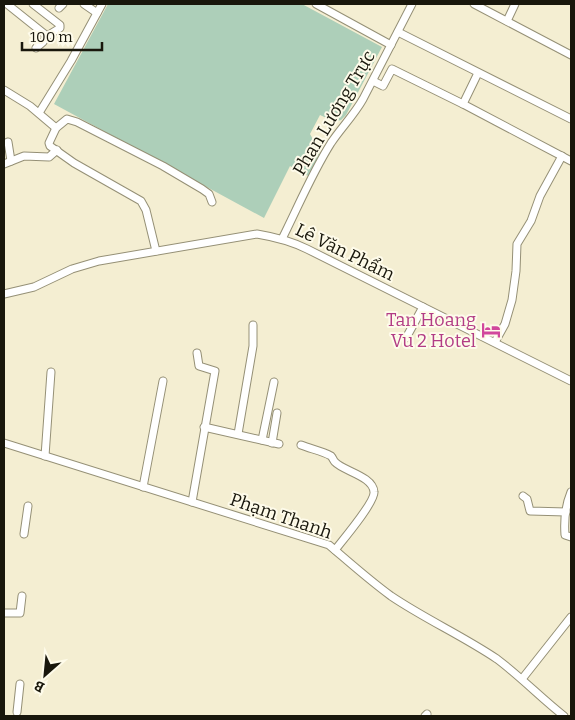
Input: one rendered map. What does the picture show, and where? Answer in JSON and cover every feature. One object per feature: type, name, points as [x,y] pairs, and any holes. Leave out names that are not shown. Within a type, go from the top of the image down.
[{"type":"street","points":[[7,4],[46,36]]},
{"type":"street","points":[[33,4],[60,25],[60,28],[46,36],[43,42],[36,48]]},
{"type":"street","points":[[84,4],[97,13]]},
{"type":"street","points":[[39,113],[71,61],[102,4]]},
{"type":"street","points":[[316,4],[391,45]]},
{"type":"street","name":"Phan Lương Trực","points":[[282,239],[322,159],[332,141],[356,112],[412,4]]},
{"type":"street","points":[[474,4],[571,54]]},
{"type":"street","points":[[507,21],[515,4]]},
{"type":"street","points":[[398,32],[571,119]]},
{"type":"street","points":[[373,81],[383,86],[392,69],[571,161]]},
{"type":"street","points":[[463,104],[478,73]]},
{"type":"street","points":[[4,90],[39,113],[56,128]]},
{"type":"street","points":[[156,251],[146,210],[141,201],[74,163],[50,144],[56,128],[68,119],[77,122],[163,166],[202,189],[209,194],[212,202]]},
{"type":"street","points":[[8,142],[7,162],[24,156],[49,157],[57,150]]},
{"type":"street","points":[[495,342],[505,324],[512,300],[516,271],[516,244],[531,221],[537,202],[562,156]]},
{"type":"street","name":"Lê Văn Phẩm","points":[[4,294],[34,287],[72,269],[93,263],[257,234],[282,239],[307,249],[571,381]]},
{"type":"street","points":[[406,338],[422,307]]},
{"type":"street","points":[[238,434],[253,350],[253,326]]},
{"type":"street","points":[[192,502],[215,370],[200,367],[196,353]]},
{"type":"street","points":[[45,456],[51,372]]},
{"type":"street","points":[[142,487],[163,382]]},
{"type":"street","points":[[262,440],[274,382]]},
{"type":"street","points":[[204,427],[275,444],[277,413]]},
{"type":"street","name":"Phạm Thanh","points":[[4,443],[329,545],[392,596],[494,658],[522,679],[542,699],[564,716]]},
{"type":"street","points":[[301,445],[333,458],[336,463],[362,477],[371,485],[374,491],[364,512],[335,550]]},
{"type":"street","points":[[571,492],[566,512],[565,535],[571,537]]},
{"type":"street","points":[[523,496],[527,499],[530,511],[566,512]]},
{"type":"street","points":[[24,534],[28,506]]},
{"type":"street","points":[[4,613],[20,613],[22,596]]},
{"type":"street","points":[[522,679],[571,617]]},
{"type":"street","points":[[17,712],[20,684]]},
{"type":"green space","points":[[108,4],[302,4],[382,47],[346,115],[341,120],[335,122],[320,115],[310,134],[320,152],[310,177],[290,166],[264,218],[54,104]]},
{"type":"place","name":"Tan Hoang Vu 2 Hotel","points":[[491,330]]}]
